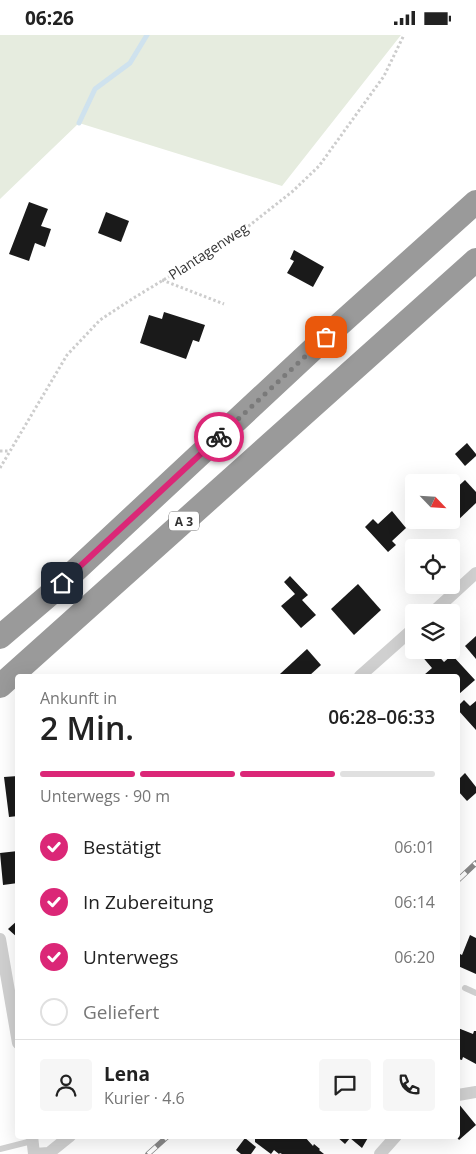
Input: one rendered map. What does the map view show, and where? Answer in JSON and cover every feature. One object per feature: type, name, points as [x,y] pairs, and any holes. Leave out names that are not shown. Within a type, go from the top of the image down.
[{"type":"highway","name":"A 3","points":[[0,637],[48,596],[340,323],[476,203]]},
{"type":"highway","name":"A 3","points":[[0,686],[476,259]]},
{"type":"street","points":[[442,604],[476,573]]},
{"type":"street","points":[[362,674],[405,636]]},
{"type":"street","points":[[0,939],[15,1026]]},
{"type":"street","points":[[460,1091],[476,1092]]},
{"type":"street","points":[[32,1139],[34,1154],[49,1153],[66,1139]]},
{"type":"street","points":[[380,1154],[393,1139]]},
{"type":"lane","points":[[465,989],[476,993]]},
{"type":"lane","points":[[0,1149],[29,1139]]},
{"type":"path","name":"Plantagenweg","points":[[0,468],[67,355],[100,321],[162,280],[236,236],[293,191],[319,166],[384,76],[404,35]]},
{"type":"path","points":[[162,280],[224,304]]},
{"type":"path","points":[[0,451],[9,451]]},
{"type":"shaded area","points":[[0,35],[401,35],[282,186],[79,123],[0,199]]},
{"type":"building","points":[[29,202],[48,209],[41,226],[51,229],[45,247],[35,243],[29,261],[9,254]]},
{"type":"building","points":[[106,212],[129,221],[121,242],[98,233]]},
{"type":"building","points":[[294,250],[324,267],[313,287],[287,273],[294,261],[290,259]]},
{"type":"building","points":[[164,312],[205,325],[199,342],[193,340],[186,359],[140,343],[149,315],[162,319]]},
{"type":"building","points":[[467,443],[476,456],[465,466],[455,454]]},
{"type":"building","points":[[465,480],[476,492],[476,503],[460,518],[460,485]]},
{"type":"building","points":[[392,511],[405,527],[392,541],[396,545],[388,552],[365,527],[373,519],[378,524]]},
{"type":"building","points":[[290,576],[308,595],[302,600],[316,615],[301,628],[281,606],[295,594],[284,582]]},
{"type":"building","points":[[358,584],[381,610],[354,635],[331,609]]},
{"type":"building","points":[[476,636],[476,659],[465,646]]},
{"type":"building","points":[[307,649],[321,665],[311,674],[280,674]]},
{"type":"building","points":[[424,659],[441,659],[444,662],[447,659],[456,659],[475,680],[460,693],[460,674],[425,674],[432,668]]},
{"type":"building","points":[[464,700],[470,706],[476,701],[476,730],[460,712],[460,704]]},
{"type":"building","points":[[465,773],[476,787],[476,793],[467,801],[460,793],[460,778]]},
{"type":"building","points":[[15,776],[15,816],[9,817],[4,777]]},
{"type":"building","points":[[15,851],[15,883],[3,885],[0,853]]},
{"type":"building","points":[[15,923],[15,935],[8,929]]},
{"type":"building","points":[[470,935],[476,938],[476,974],[460,967],[460,954],[462,955]]},
{"type":"building","points":[[460,1029],[473,1034],[476,1031],[476,1064],[463,1057],[462,1060],[460,1060]]},
{"type":"building","points":[[460,1105],[476,1125],[460,1139]]},
{"type":"building","points":[[244,1139],[256,1147],[251,1154],[241,1154],[236,1150]]},
{"type":"building","points":[[255,1139],[307,1139],[324,1154],[279,1154],[274,1150],[271,1154],[255,1142]]},
{"type":"building","points":[[339,1139],[349,1139],[345,1144]]},
{"type":"building","points":[[351,1139],[367,1139],[362,1148]]},
{"type":"waterway","points":[[79,123],[95,89],[130,63],[147,35]]},
{"type":"railway","points":[[460,878],[476,863]]},
{"type":"railway","points":[[148,1154],[165,1139]]},
{"type":"way so far","points":[[219,437],[326,337]]},
{"type":"route","points":[[62,583],[219,437]]}]
